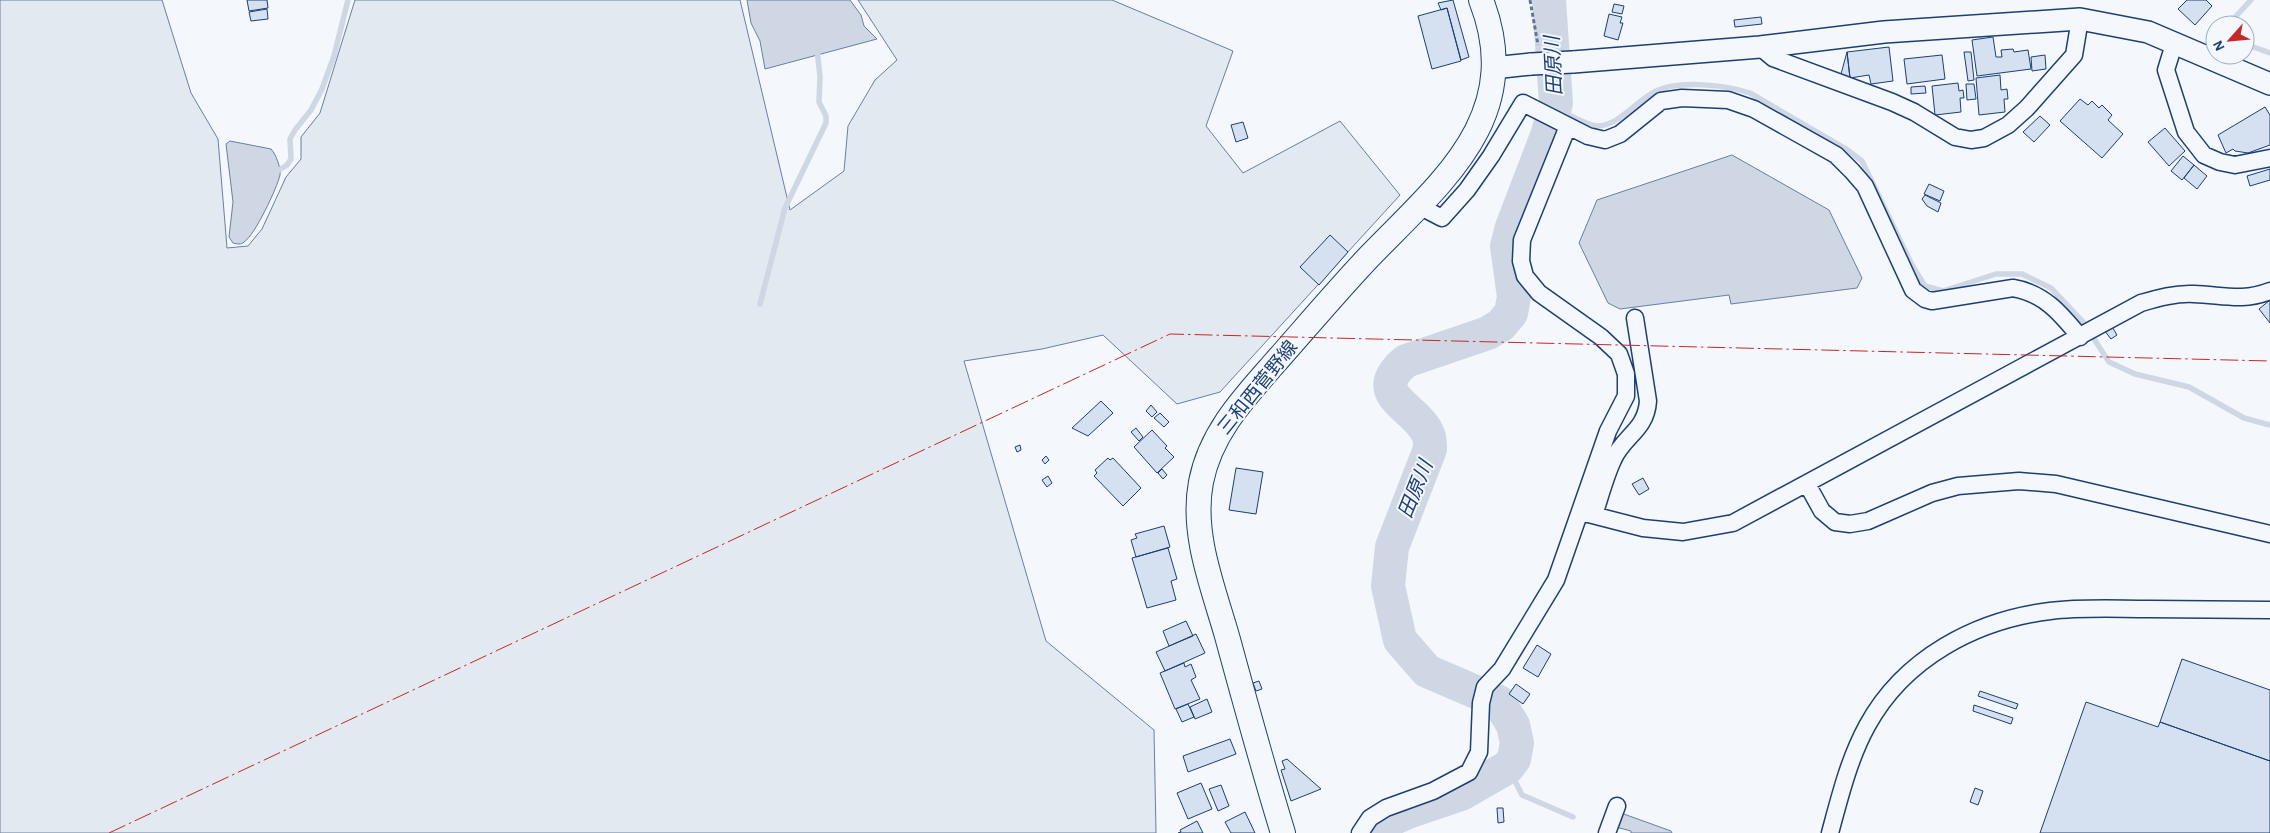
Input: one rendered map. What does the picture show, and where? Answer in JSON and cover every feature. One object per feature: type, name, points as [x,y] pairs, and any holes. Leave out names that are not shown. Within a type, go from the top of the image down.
[{"type":"main road","name":"三和西菅野線","points":[[1283,833],[1206,567],[1198,517],[1201,482],[1213,442],[1245,397],[1360,266],[1457,164],[1472,141],[1486,111],[1492,89],[1493,41],[1488,18],[1481,0]]},
{"type":"street","points":[[1760,47],[1773,58],[1892,102],[1914,112],[1955,137],[1971,140],[1984,138],[2008,125],[2027,108],[2074,55],[2080,19]]},
{"type":"street","points":[[1493,68],[1760,47],[1884,32],[2080,19],[2148,32],[2270,84]]},
{"type":"street","points":[[2174,44],[2166,70],[2186,132],[2204,155],[2220,162],[2235,165],[2270,158]]},
{"type":"street","points":[[1419,206],[1442,218],[1467,190],[1492,156],[1523,102],[1588,136],[1605,140],[1620,134],[1661,101],[1682,98],[1728,100],[1754,109],[1836,154],[1865,186],[1913,290],[1925,300],[1940,301],[2013,288],[2025,290],[2050,304],[2088,333]]},
{"type":"street","points":[[1566,124],[1522,240],[1521,261],[1525,276],[1539,294],[1601,337],[1619,354],[1626,374],[1626,396],[1608,431],[1588,514]]},
{"type":"street","points":[[1588,514],[1644,528],[1683,532],[1733,523],[2141,303],[2167,296],[2193,294],[2235,299],[2260,295],[2270,291]]},
{"type":"street","points":[[1360,833],[1370,818],[1386,808],[1433,791],[1469,772],[1479,752],[1483,695],[1502,669],[1545,600],[1619,448],[1640,427],[1647,414],[1648,401],[1635,318]]},
{"type":"street","points":[[1807,484],[1822,511],[1835,522],[1850,524],[1868,521],[1932,493],[1958,486],[2018,481],[2056,484],[2270,534]]},
{"type":"street","points":[[1830,833],[1855,752],[1868,725],[1884,700],[1903,677],[1945,646],[1969,633],[2022,616],[2077,609],[2270,610]]},
{"type":"street","points":[[1607,833],[1617,806]]},
{"type":"shaded area","points":[[0,0],[162,0],[191,93],[218,139],[227,248],[248,246],[262,229],[286,177],[301,159],[301,137],[320,113],[355,0],[740,0],[790,210],[844,171],[848,126],[875,80],[897,60],[858,0],[1112,0],[1233,51],[1206,126],[1243,173],[1340,121],[1400,195],[1220,392],[1177,404],[1103,335],[1042,349],[964,361],[1046,641],[1154,730],[1156,833],[0,833]]},
{"type":"shaded area","points":[[747,0],[850,0],[861,15],[864,26],[877,39],[765,69],[760,41],[751,23]]},
{"type":"shaded area","points":[[230,141],[271,149],[279,165],[280,172],[275,190],[265,211],[249,238],[240,244],[233,243],[229,237],[233,202],[226,144]]},
{"type":"shaded area","points":[[1732,155],[1829,210],[1862,278],[1857,288],[1731,304],[1729,295],[1620,309],[1608,303],[1579,243],[1597,200]]},
{"type":"shaded area","points":[[1621,813],[1672,833],[1631,833],[1631,831],[1616,827]]},
{"type":"building","points":[[247,0],[267,0],[268,8],[249,11]]},
{"type":"building","points":[[1453,0],[1469,57],[1461,60],[1447,8],[1441,10],[1438,3]]},
{"type":"building","points":[[2187,0],[2206,0],[2212,6],[2195,25],[2178,9]]},
{"type":"building","points":[[1614,4],[1624,6],[1622,14],[1612,12]]},
{"type":"building","points":[[1447,8],[1461,61],[1432,69],[1418,16]]},
{"type":"building","points":[[267,9],[268,19],[251,21],[249,12]]},
{"type":"building","points":[[1609,14],[1622,17],[1620,23],[1623,23],[1618,40],[1604,36]]},
{"type":"building","points":[[1761,17],[1762,24],[1735,27],[1734,20]]},
{"type":"building","points":[[1993,37],[1996,57],[2002,57],[2001,50],[2013,49],[2014,52],[2028,50],[2031,69],[1977,76],[1972,40]]},
{"type":"building","points":[[1889,47],[1893,81],[1871,84],[1869,75],[1850,78],[1847,52]]},
{"type":"building","points":[[1847,52],[1850,78],[1841,74]]},
{"type":"building","points":[[1964,52],[1971,52],[1974,80],[1968,81]]},
{"type":"building","points":[[1942,55],[1945,79],[1907,84],[1904,59]]},
{"type":"building","points":[[2045,55],[2046,69],[2032,71],[2031,57]]},
{"type":"building","points":[[2000,75],[2001,90],[2007,89],[2008,99],[2004,99],[2005,112],[1979,115],[1976,78]]},
{"type":"building","points":[[1958,83],[1959,91],[1963,90],[1964,98],[1960,98],[1961,112],[1935,115],[1932,86]]},
{"type":"building","points":[[1966,84],[1974,84],[1976,99],[1967,100]]},
{"type":"building","points":[[1925,86],[1926,93],[1911,94],[1911,87]]},
{"type":"building","points":[[2080,99],[2088,105],[2092,101],[2099,108],[2102,105],[2112,115],[2108,120],[2123,134],[2102,158],[2060,121]]},
{"type":"building","points":[[2265,107],[2270,115],[2270,145],[2248,153],[2233,149],[2226,153],[2218,135]]},
{"type":"building","points":[[2040,116],[2050,125],[2034,142],[2023,132]]},
{"type":"building","points":[[1243,122],[1248,138],[1236,142],[1231,125]]},
{"type":"building","points":[[2165,128],[2185,151],[2169,166],[2148,142]]},
{"type":"building","points":[[2183,156],[2194,165],[2182,180],[2171,171]]},
{"type":"building","points":[[2194,165],[2207,176],[2197,189],[2184,178]]},
{"type":"building","points":[[2270,169],[2270,180],[2250,186],[2247,176]]},
{"type":"building","points":[[1929,184],[1944,191],[1940,201],[1924,194]]},
{"type":"building","points":[[1925,195],[1941,203],[1938,212],[1927,206],[1922,199]]},
{"type":"building","points":[[1330,235],[1348,252],[1319,285],[1300,267]]},
{"type":"building","points":[[2270,300],[2270,323],[2259,309]]},
{"type":"building","points":[[2111,325],[2117,335],[2111,339],[2104,330]]},
{"type":"building","points":[[1101,401],[1113,413],[1088,436],[1072,428]]},
{"type":"building","points":[[1151,405],[1157,412],[1152,417],[1146,411]]},
{"type":"building","points":[[1160,413],[1169,422],[1164,427],[1154,418]]},
{"type":"building","points":[[1136,428],[1143,437],[1139,441],[1131,432]]},
{"type":"building","points":[[1152,430],[1167,446],[1165,448],[1174,457],[1157,473],[1134,447]]},
{"type":"building","points":[[1020,445],[1021,450],[1017,452],[1015,447]]},
{"type":"building","points":[[1046,456],[1049,460],[1045,464],[1042,460]]},
{"type":"building","points":[[1108,458],[1110,460],[1113,458],[1141,488],[1123,506],[1094,476],[1097,473],[1095,470]]},
{"type":"building","points":[[1236,468],[1263,472],[1256,514],[1229,510]]},
{"type":"building","points":[[1162,469],[1167,475],[1163,479],[1158,473]]},
{"type":"building","points":[[1048,476],[1052,483],[1047,487],[1042,480]]},
{"type":"building","points":[[1643,478],[1649,489],[1639,495],[1632,484]]},
{"type":"building","points":[[1164,526],[1170,547],[1136,557],[1131,540],[1137,538],[1135,534]]},
{"type":"building","points":[[1168,548],[1177,579],[1171,581],[1176,600],[1147,608],[1132,558]]},
{"type":"building","points":[[1186,621],[1193,636],[1169,646],[1163,631]]},
{"type":"building","points":[[1196,634],[1205,653],[1165,671],[1156,652]]},
{"type":"building","points":[[1537,645],[1551,654],[1538,677],[1523,668]]},
{"type":"building","points":[[2182,659],[2270,690],[2270,761],[2160,722]]},
{"type":"building","points":[[1184,663],[1185,667],[1191,664],[1196,677],[1191,680],[1200,699],[1175,709],[1160,673]]},
{"type":"building","points":[[1259,681],[1262,689],[1256,691],[1253,683]]},
{"type":"building","points":[[1516,684],[1530,694],[1523,704],[1509,694]]},
{"type":"building","points":[[1980,691],[2018,704],[2016,709],[1978,696]]},
{"type":"building","points":[[1207,699],[1212,712],[1195,719],[1190,707]]},
{"type":"building","points":[[2086,702],[2158,727],[2160,722],[2270,761],[2270,833],[2040,833]]},
{"type":"building","points":[[1188,704],[1194,717],[1182,722],[1176,709]]},
{"type":"building","points":[[1974,705],[2013,718],[2011,724],[1973,711]]},
{"type":"building","points":[[1230,739],[1236,754],[1188,772],[1183,756]]},
{"type":"building","points":[[1287,759],[1321,789],[1291,801],[1281,770],[1285,769],[1282,761]]},
{"type":"building","points":[[1201,783],[1212,809],[1188,819],[1177,793]]},
{"type":"building","points":[[1221,785],[1229,806],[1218,811],[1209,789]]},
{"type":"building","points":[[1975,788],[1983,791],[1978,805],[1970,802]]},
{"type":"building","points":[[1497,808],[1503,808],[1504,822],[1498,823]]},
{"type":"building","points":[[1245,812],[1255,833],[1231,833],[1225,822]]},
{"type":"building","points":[[1197,821],[1203,833],[1178,833],[1181,832],[1180,830]]},
{"type":"waterway","points":[[273,174],[287,165],[291,159],[290,139],[311,110],[322,89],[334,56],[348,0]]},
{"type":"waterway","name":"田原川","points":[[1371,833],[1383,823],[1408,812],[1461,794],[1508,767],[1514,759],[1517,743],[1513,725],[1499,702],[1427,671],[1400,640],[1388,586],[1392,547],[1430,446],[1429,436],[1422,424],[1397,400],[1392,392],[1390,383],[1395,373],[1406,361],[1488,333],[1501,325],[1511,313],[1514,297],[1507,246],[1512,227],[1548,133],[1556,103],[1549,0]]},
{"type":"waterway","points":[[2237,15],[2251,0]]},
{"type":"waterway","points":[[760,304],[785,208],[826,123],[826,116],[819,102],[820,77],[817,48]]},
{"type":"waterway","points":[[2255,48],[2270,53]]},
{"type":"waterway","points":[[1555,108],[1597,126],[1613,122],[1649,95],[1666,88],[1703,85],[1750,93],[1846,149],[1862,161],[1912,265],[1925,286],[1943,291],[1996,274],[2022,274],[2051,288],[2083,322],[2109,362],[2135,374],[2189,387],[2244,418],[2270,425]]},
{"type":"waterway","points":[[1508,767],[1522,795],[1573,817]]},
{"type":"power","points":[[109,833],[1170,334],[2270,361]]}]
